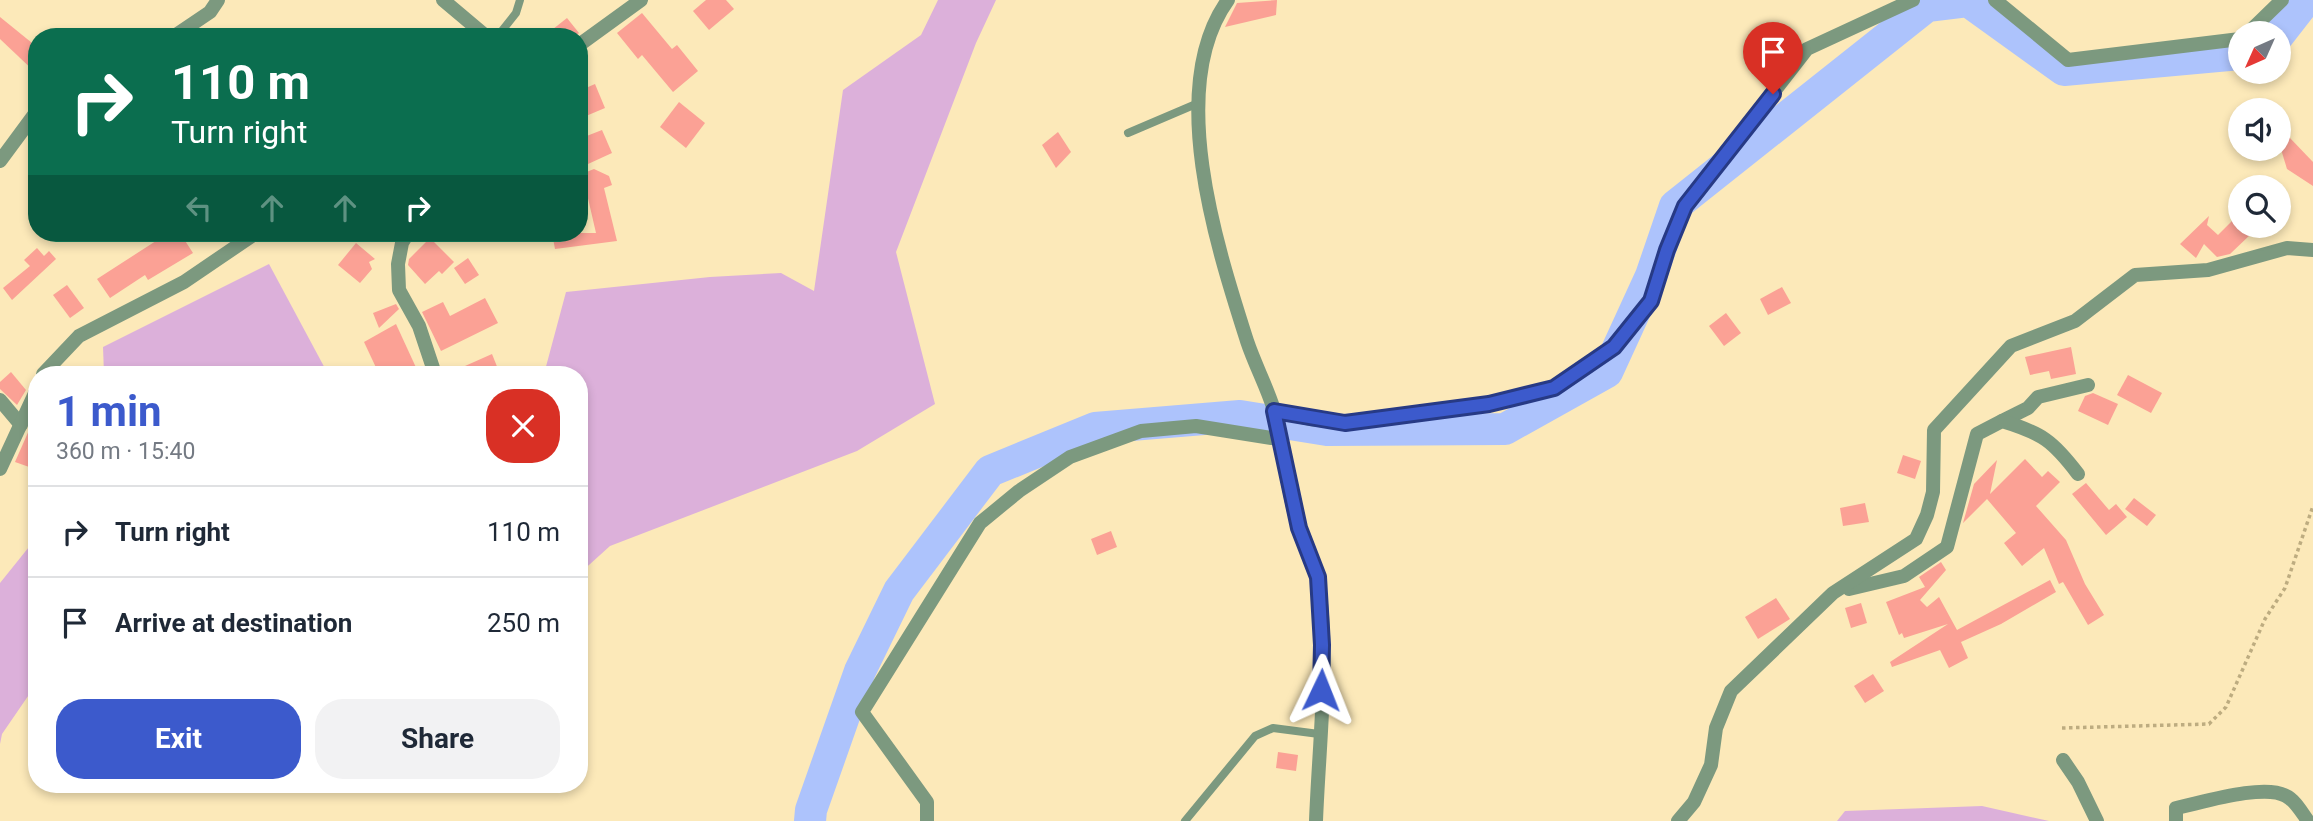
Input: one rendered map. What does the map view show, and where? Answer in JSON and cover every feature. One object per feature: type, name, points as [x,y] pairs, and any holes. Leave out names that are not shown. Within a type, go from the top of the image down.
[{"type":"street","points":[[186,28],[210,12],[218,0]]},
{"type":"street","points":[[443,0],[476,28]]},
{"type":"street","points":[[588,38],[641,0]]},
{"type":"street","points":[[1228,0],[1216,16],[1202,54],[1196,104],[1211,205],[1247,342],[1276,424],[1299,528],[1318,577],[1322,645],[1316,821]]},
{"type":"street","points":[[927,821],[927,802],[862,712],[980,523],[1019,491],[1070,457],[1142,431],[1196,426],[1345,423],[1489,404],[1554,388],[1614,347],[1651,301],[1667,250],[1685,206],[1807,49],[1913,0]]},
{"type":"street","points":[[1995,0],[2068,60],[2228,40]]},
{"type":"street","points":[[2260,21],[2282,0]]},
{"type":"street","points":[[0,161],[28,123]]},
{"type":"street","points":[[50,366],[79,335],[184,282],[243,242]]},
{"type":"street","points":[[403,242],[398,264],[399,290],[419,326],[432,366]]},
{"type":"street","points":[[1678,821],[1695,802],[1711,765],[1716,728],[1731,691],[1833,593],[1916,539],[1927,515],[1933,492],[1934,430],[2011,346],[2075,321],[2135,275],[2208,270],[2287,248],[2313,250]]},
{"type":"street","points":[[1833,593],[1904,576],[1947,547],[1977,434],[2028,408],[2038,397],[2088,385]]},
{"type":"street","points":[[0,400],[21,425]]},
{"type":"street","points":[[0,469],[28,409]]},
{"type":"street","points":[[2002,421],[2025,428],[2055,444],[2078,474]]},
{"type":"street","points":[[2063,760],[2078,782],[2097,821]]},
{"type":"street","points":[[2176,821],[2176,808],[2237,795],[2277,792],[2289,797],[2308,821]]},
{"type":"lane","points":[[504,28],[516,13],[520,0]]},
{"type":"lane","points":[[1128,132],[1196,104]]},
{"type":"lane","points":[[1185,821],[1255,736],[1273,728],[1319,734]]},
{"type":"path","points":[[2062,728],[2209,724],[2226,707],[2265,619],[2285,588],[2313,506]]},
{"type":"shaded area","points":[[938,0],[996,0],[976,43],[896,252],[935,404],[857,451],[610,546],[588,566],[588,366],[546,366],[566,292],[710,277],[781,273],[814,291],[843,90],[921,35]]},
{"type":"shaded area","points":[[269,264],[324,366],[104,366],[103,347]]},
{"type":"shaded area","points":[[28,548],[28,696],[2,734],[0,744],[0,583]]},
{"type":"shaded area","points":[[1982,806],[2049,821],[1837,821],[1845,811]]},
{"type":"building","points":[[706,0],[726,0],[734,9],[709,30],[693,11]]},
{"type":"building","points":[[1277,0],[1276,15],[1225,27],[1237,3]]},
{"type":"building","points":[[642,13],[672,49],[677,45],[698,71],[673,92],[642,55],[638,59],[617,33]]},
{"type":"building","points":[[0,17],[28,40],[28,65],[0,39]]},
{"type":"building","points":[[567,18],[575,28],[554,28]]},
{"type":"building","points":[[595,84],[605,108],[588,115],[588,87]]},
{"type":"building","points":[[679,102],[705,123],[686,148],[660,127]]},
{"type":"building","points":[[602,130],[612,153],[588,164],[588,135]]},
{"type":"building","points":[[1058,132],[1071,152],[1056,168],[1042,145]]},
{"type":"building","points":[[2291,139],[2313,162],[2313,186],[2287,169],[2285,161],[2291,161]]},
{"type":"building","points":[[594,169],[609,176],[612,185],[604,188],[617,241],[555,249],[554,242],[588,242],[588,233],[596,233],[588,198],[588,171]]},
{"type":"building","points":[[2209,216],[2207,225],[2218,235],[2228,225],[2228,238],[2247,238],[2230,254],[2217,257],[2204,244],[2196,258],[2180,244]]},
{"type":"building","points":[[154,242],[186,242],[193,253],[148,280],[145,275],[110,298],[97,279]]},
{"type":"building","points":[[426,242],[434,242],[454,262],[442,274],[439,271],[425,284],[408,265],[409,259]]},
{"type":"building","points":[[356,243],[375,259],[369,262],[372,269],[360,283],[338,265]]},
{"type":"building","points":[[37,248],[44,256],[49,251],[56,259],[12,300],[3,288],[30,266],[24,260]]},
{"type":"building","points":[[468,258],[479,275],[465,284],[454,268]]},
{"type":"building","points":[[67,285],[84,308],[70,318],[53,295]]},
{"type":"building","points":[[1782,287],[1791,303],[1768,315],[1760,299]]},
{"type":"building","points":[[485,298],[498,323],[441,351],[422,312],[443,302],[450,316]]},
{"type":"building","points":[[396,304],[399,309],[379,328],[373,313]]},
{"type":"building","points":[[1726,313],[1741,333],[1724,346],[1709,326]]},
{"type":"building","points":[[396,324],[415,366],[375,366],[364,342]]},
{"type":"building","points":[[2071,347],[2076,374],[2051,379],[2049,371],[2030,375],[2025,357]]},
{"type":"building","points":[[492,354],[497,366],[465,366]]},
{"type":"building","points":[[11,372],[26,390],[17,405],[0,389],[0,382]]},
{"type":"building","points":[[2128,375],[2162,393],[2151,413],[2117,395]]},
{"type":"building","points":[[2093,393],[2118,404],[2108,425],[2078,411],[2085,396]]},
{"type":"building","points":[[28,432],[28,467],[15,462]]},
{"type":"building","points":[[1903,455],[1921,461],[1915,479],[1897,473]]},
{"type":"building","points":[[2025,459],[2042,477],[2048,471],[2060,482],[2036,506],[2066,540],[2085,584],[2104,615],[2088,625],[2063,582],[2059,584],[2044,548],[2022,566],[2004,543],[2016,533],[1987,499],[1963,523],[1974,484],[1997,460],[1990,494]]},
{"type":"building","points":[[2086,483],[2109,510],[2116,504],[2127,517],[2106,535],[2072,494]]},
{"type":"building","points":[[2134,498],[2156,515],[2147,526],[2125,509]]},
{"type":"building","points":[[1865,503],[1869,522],[1843,526],[1840,508]]},
{"type":"building","points":[[1111,531],[1117,547],[1097,555],[1091,539]]},
{"type":"building","points":[[1941,562],[1946,570],[1920,600],[1927,607],[1939,597],[1957,630],[2050,580],[2056,592],[2001,624],[1961,642],[1968,658],[1949,668],[1940,650],[1892,667],[1890,662],[1948,624],[1904,638],[1902,633],[1899,635],[1886,602],[1925,587],[1919,577]]},
{"type":"building","points":[[1776,598],[1790,619],[1758,639],[1745,617]]},
{"type":"building","points":[[1861,603],[1867,623],[1851,628],[1845,608]]},
{"type":"building","points":[[1873,674],[1884,691],[1865,703],[1854,686]]},
{"type":"building","points":[[1278,752],[1298,755],[1296,771],[1276,768]]},
{"type":"waterway","points":[[2290,21],[2306,0]]},
{"type":"waterway","points":[[810,821],[811,810],[860,671],[899,591],[990,471],[1095,428],[1240,416],[1327,430],[1505,429],[1607,372],[1651,276],[1675,206],[1927,6],[1968,1],[2064,70],[2228,55]]},
{"type":"route","points":[[1321,690],[1322,645],[1318,577],[1299,528],[1274,411],[1345,423],[1489,404],[1554,388],[1614,347],[1651,301],[1667,250],[1685,206],[1773,94]]}]
